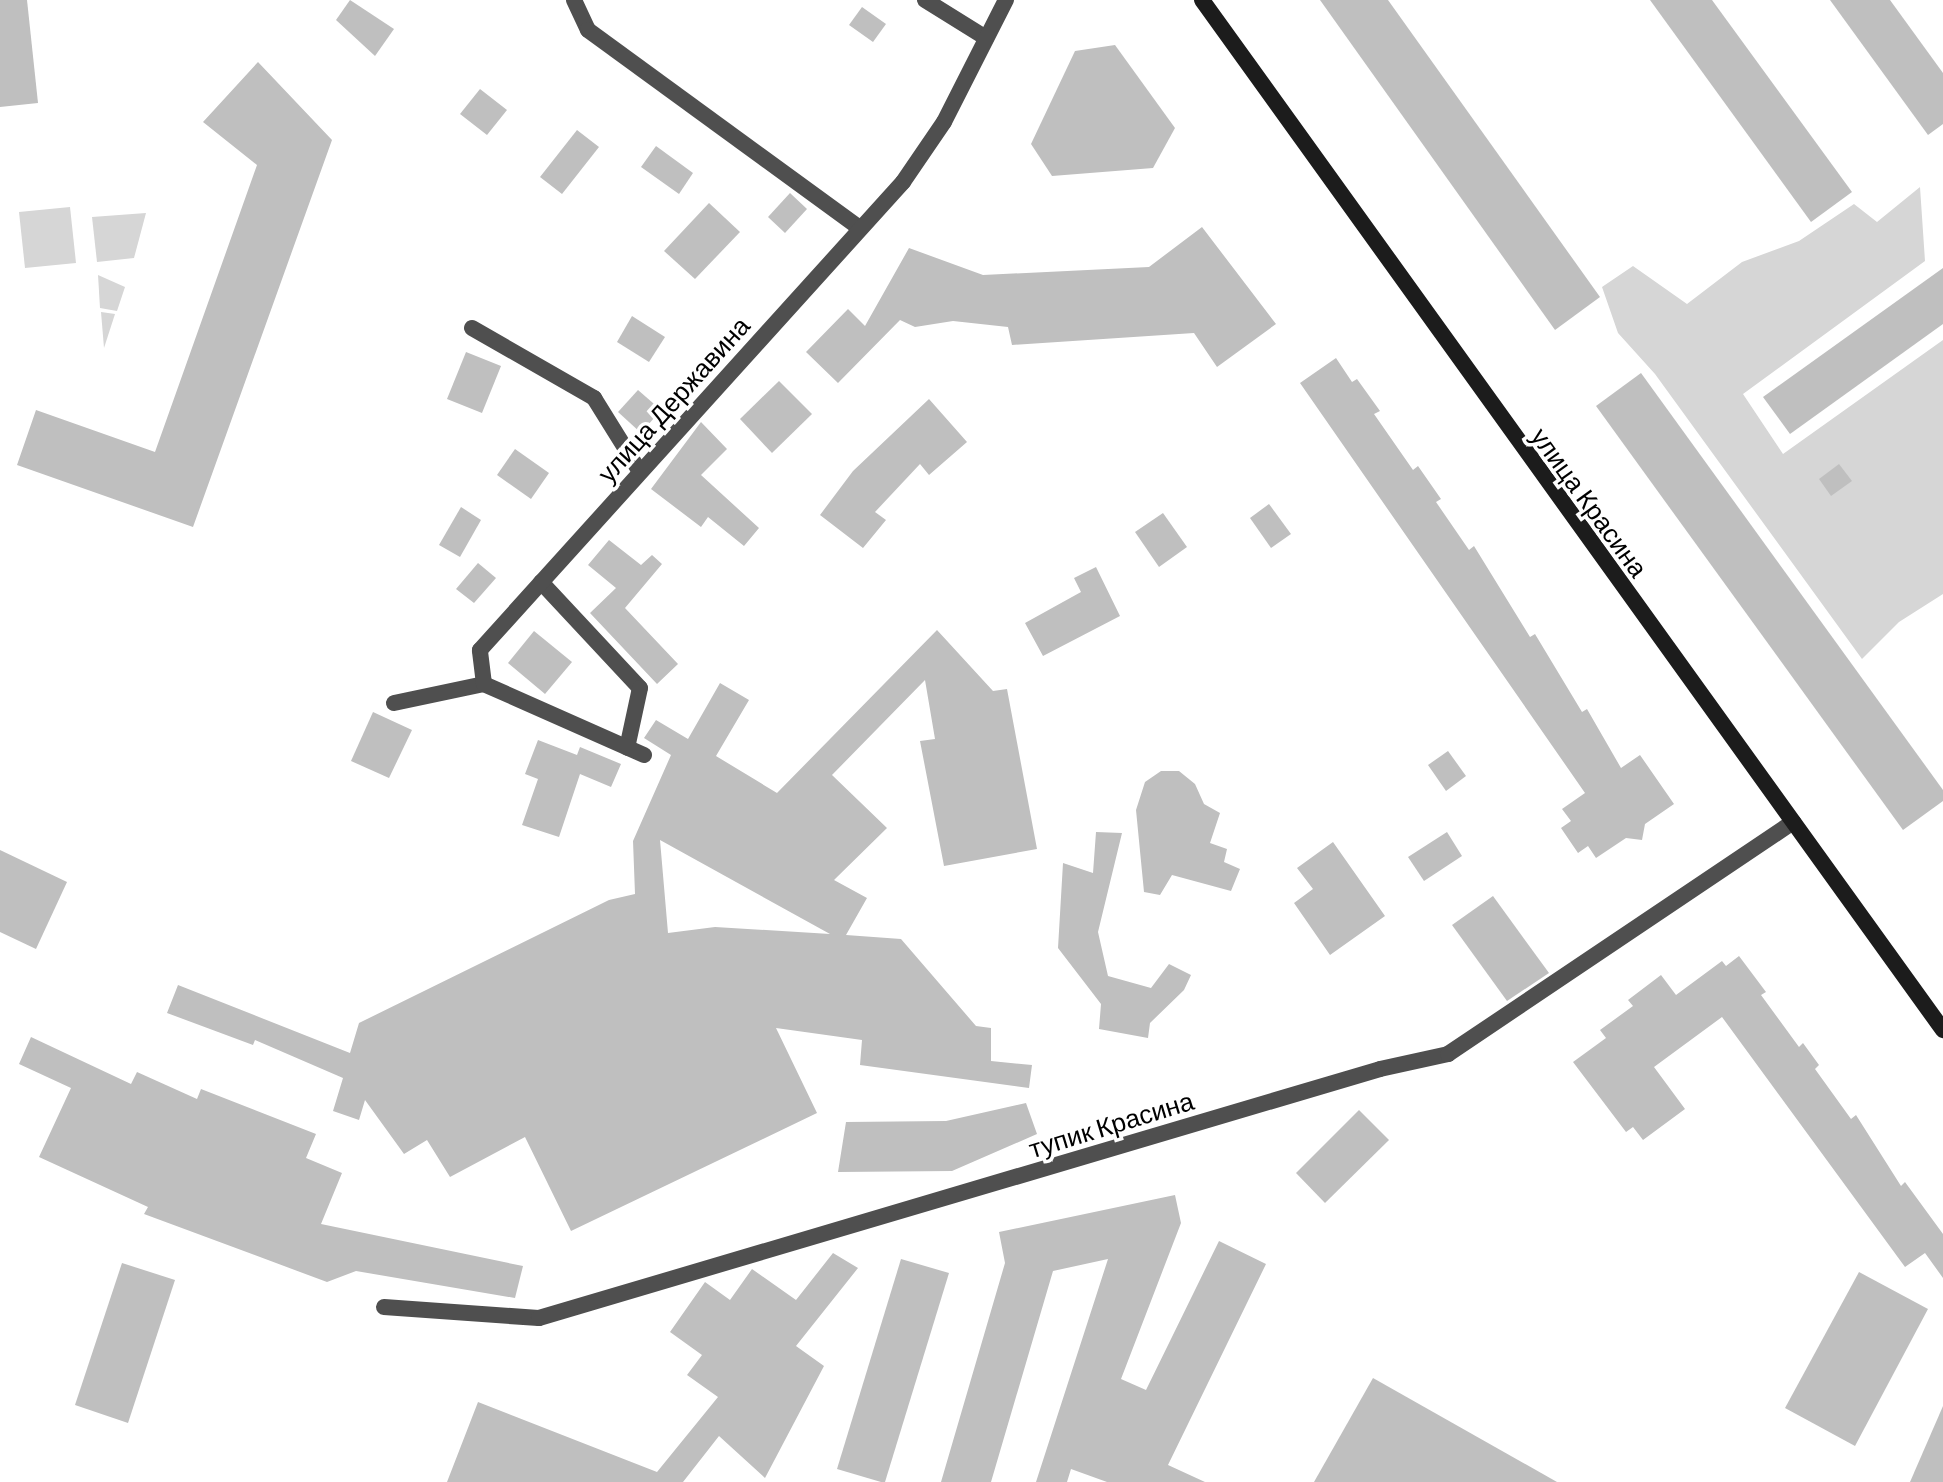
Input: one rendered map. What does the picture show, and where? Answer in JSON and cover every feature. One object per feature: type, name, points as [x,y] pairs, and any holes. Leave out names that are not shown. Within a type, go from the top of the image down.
[{"type":"main road","name":"улица Красина","points":[[1202,0],[1943,1030]]},
{"type":"street","points":[[574,0],[588,30],[858,227]]},
{"type":"street","points":[[925,0],[986,38]]},
{"type":"street","name":"улица Державина","points":[[484,684],[480,650],[911,170],[944,122],[1006,0]]},
{"type":"street","points":[[472,328],[594,398],[640,472]]},
{"type":"street","points":[[541,582],[640,688],[627,748]]},
{"type":"street","points":[[394,703],[484,684],[644,755]]},
{"type":"street","name":"тупик Красина","points":[[384,1307],[539,1318],[1380,1069],[1448,1054],[1793,822]]},
{"type":"shaded area","points":[[1920,187],[1925,261],[1743,394],[1783,454],[1943,340],[1943,594],[1899,622],[1862,659],[1655,374],[1618,333],[1602,287],[1633,266],[1687,304],[1742,262],[1799,241],[1854,204],[1877,222]]},
{"type":"shaded area","points":[[70,207],[76,263],[25,268],[19,212]]},
{"type":"shaded area","points":[[146,213],[134,258],[97,262],[92,217]]},
{"type":"shaded area","points":[[98,275],[125,287],[117,311],[100,308]]},
{"type":"shaded area","points":[[101,312],[115,314],[104,348]]},
{"type":"building","points":[[0,0],[27,0],[38,103],[0,107]]},
{"type":"building","points":[[350,0],[394,29],[375,56],[336,20]]},
{"type":"building","points":[[1320,0],[1388,0],[1600,297],[1555,330]]},
{"type":"building","points":[[1650,0],[1712,0],[1852,192],[1811,222]]},
{"type":"building","points":[[1830,0],[1890,0],[1943,73],[1943,124],[1928,135]]},
{"type":"building","points":[[862,7],[886,24],[873,42],[849,25]]},
{"type":"building","points":[[1115,45],[1175,128],[1153,168],[1052,176],[1031,144],[1075,51]]},
{"type":"building","points":[[258,62],[332,140],[193,527],[17,465],[36,410],[155,452],[257,165],[203,122]]},
{"type":"building","points":[[480,89],[507,110],[487,135],[460,114]]},
{"type":"building","points":[[577,130],[599,147],[562,194],[540,177]]},
{"type":"building","points":[[656,146],[693,173],[679,194],[641,167]]},
{"type":"building","points":[[790,193],[807,209],[785,233],[768,217]]},
{"type":"building","points":[[709,203],[740,232],[695,279],[664,251]]},
{"type":"building","points":[[1202,227],[1276,324],[1217,367],[1194,333],[1012,345],[1008,327],[953,321],[915,327],[900,320],[838,383],[806,352],[848,309],[865,326],[909,248],[983,275],[1149,267]]},
{"type":"building","points":[[1943,268],[1943,324],[1790,434],[1763,397]]},
{"type":"building","points":[[632,316],[665,337],[649,362],[617,342]]},
{"type":"building","points":[[466,352],[501,366],[482,413],[447,399]]},
{"type":"building","points":[[1336,358],[1352,382],[1357,379],[1380,411],[1374,414],[1413,470],[1418,466],[1441,499],[1436,502],[1469,550],[1474,546],[1530,637],[1535,634],[1582,712],[1587,709],[1621,768],[1640,755],[1674,804],[1645,824],[1642,840],[1626,838],[1596,858],[1588,846],[1578,853],[1561,828],[1571,821],[1562,809],[1585,793],[1300,383]]},
{"type":"building","points":[[1641,373],[1943,790],[1943,801],[1903,830],[1596,406]]},
{"type":"building","points":[[779,381],[812,414],[772,453],[740,419]]},
{"type":"building","points":[[638,390],[661,410],[641,433],[618,412]]},
{"type":"building","points":[[929,399],[967,442],[929,475],[920,464],[875,512],[886,520],[863,548],[820,515],[853,471]]},
{"type":"building","points":[[701,422],[727,449],[701,475],[759,528],[744,546],[708,517],[701,527],[651,489]]},
{"type":"building","points":[[515,449],[549,473],[531,499],[497,475]]},
{"type":"building","points":[[1839,464],[1852,481],[1831,496],[1819,479]]},
{"type":"building","points":[[1269,504],[1291,534],[1271,548],[1250,518]]},
{"type":"building","points":[[461,507],[481,520],[460,557],[439,545]]},
{"type":"building","points":[[1163,513],[1187,547],[1159,567],[1135,532]]},
{"type":"building","points":[[609,540],[641,565],[652,555],[662,564],[625,608],[678,664],[657,684],[590,613],[616,588],[588,565]]},
{"type":"building","points":[[478,563],[496,578],[474,603],[456,589]]},
{"type":"building","points":[[1096,567],[1120,616],[1043,656],[1025,623],[1081,592],[1074,578]]},
{"type":"building","points":[[937,630],[993,691],[1007,689],[1037,849],[944,866],[920,741],[935,739],[925,680],[832,775],[887,828],[834,880],[867,898],[846,935],[901,939],[976,1026],[991,1028],[991,1061],[1032,1065],[1029,1088],[860,1065],[862,1040],[776,1028],[817,1113],[571,1231],[525,1137],[450,1177],[427,1140],[404,1154],[365,1100],[359,1120],[333,1111],[343,1078],[255,1040],[253,1045],[167,1013],[178,985],[350,1053],[359,1023],[609,900],[635,894],[633,841],[671,755],[644,738],[656,720],[688,739],[720,683],[749,700],[716,756],[777,793]],"holes":[[[660,840],[830,934],[715,927],[668,933]]]},
{"type":"building","points":[[534,631],[572,662],[545,694],[508,663]]},
{"type":"building","points":[[373,712],[412,730],[389,778],[351,761]]},
{"type":"building","points":[[538,740],[577,755],[580,747],[621,764],[611,787],[580,774],[559,837],[522,825],[538,779],[525,774]]},
{"type":"building","points":[[1448,751],[1466,776],[1446,791],[1428,765]]},
{"type":"building","points":[[1161,771],[1179,771],[1195,784],[1204,804],[1220,813],[1210,843],[1227,849],[1224,862],[1240,869],[1231,891],[1172,875],[1160,895],[1144,892],[1136,810],[1145,782]]},
{"type":"building","points":[[1096,832],[1122,833],[1098,932],[1108,976],[1151,988],[1169,964],[1191,975],[1184,990],[1150,1023],[1148,1038],[1099,1029],[1101,1004],[1058,948],[1063,863],[1093,873]]},
{"type":"building","points":[[1447,832],[1462,856],[1424,881],[1408,857]]},
{"type":"building","points":[[1333,842],[1385,916],[1330,955],[1294,903],[1313,889],[1297,868]]},
{"type":"building","points":[[0,850],[67,882],[36,949],[0,932]]},
{"type":"building","points":[[1493,896],[1549,973],[1507,1001],[1452,925]]},
{"type":"building","points":[[1739,956],[1766,992],[1761,995],[1799,1047],[1803,1043],[1819,1065],[1815,1069],[1851,1119],[1856,1115],[1901,1186],[1905,1182],[1943,1234],[1943,1278],[1925,1253],[1905,1267],[1722,1017],[1654,1067],[1685,1109],[1643,1140],[1633,1127],[1626,1132],[1573,1062],[1606,1038],[1600,1030],[1633,1006],[1628,1000],[1661,975],[1676,995],[1722,961],[1726,966]]},
{"type":"building","points":[[31,1037],[131,1084],[137,1072],[197,1099],[201,1089],[316,1134],[306,1158],[342,1173],[321,1224],[523,1266],[515,1298],[356,1271],[327,1282],[144,1214],[148,1207],[39,1157],[71,1088],[19,1064]]},
{"type":"building","points":[[1026,1103],[1037,1134],[952,1171],[838,1172],[846,1122],[946,1121]]},
{"type":"building","points":[[1359,1110],[1389,1140],[1325,1203],[1296,1173]]},
{"type":"building","points":[[1175,1195],[1181,1223],[1121,1379],[1146,1390],[1219,1241],[1266,1264],[1168,1465],[1205,1482],[1107,1482],[1071,1469],[1067,1482],[1036,1482],[1108,1259],[1053,1271],[991,1482],[941,1482],[1005,1263],[999,1232]]},
{"type":"building","points":[[833,1253],[858,1268],[796,1346],[824,1366],[765,1478],[719,1436],[683,1482],[447,1482],[478,1402],[657,1472],[718,1397],[687,1375],[702,1355],[670,1332],[705,1282],[730,1300],[752,1269],[796,1300]]},
{"type":"building","points":[[901,1259],[949,1273],[885,1482],[881,1482],[837,1469]]},
{"type":"building","points":[[122,1263],[175,1280],[128,1423],[75,1405]]},
{"type":"building","points":[[1859,1272],[1928,1309],[1855,1446],[1785,1408]]},
{"type":"building","points":[[1373,1378],[1557,1482],[1314,1482]]},
{"type":"building","points":[[1943,1406],[1943,1482],[1910,1482]]}]
